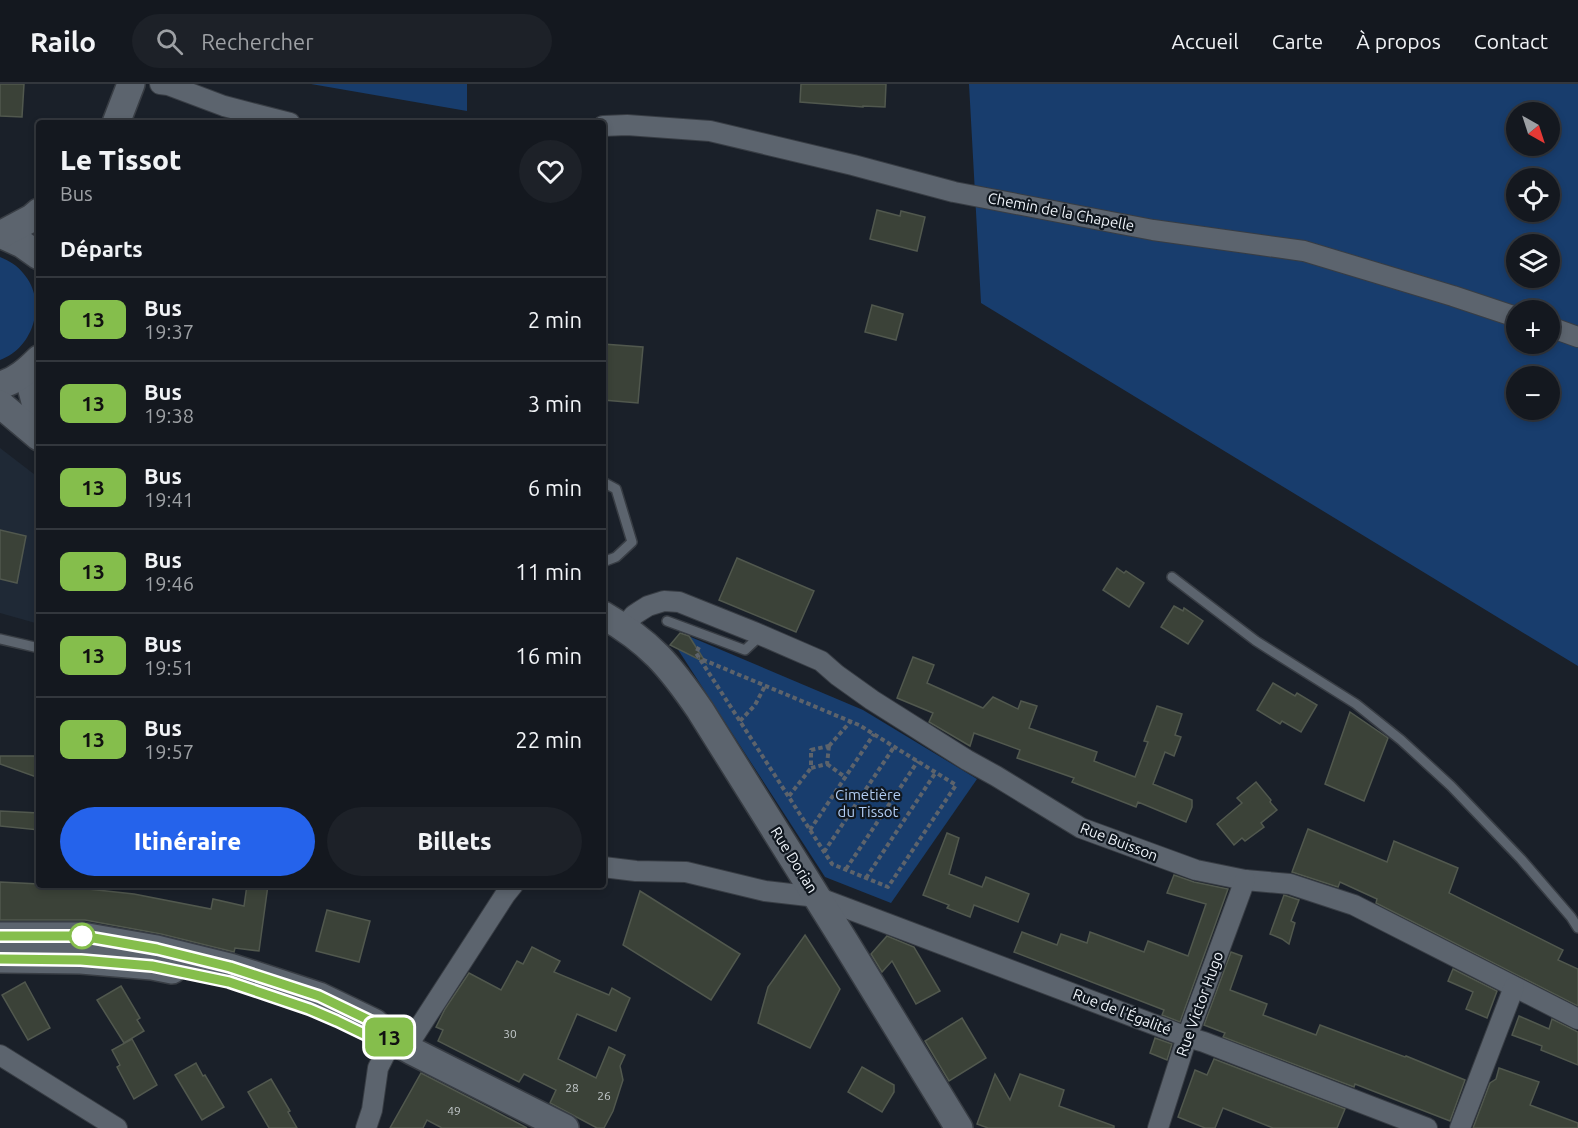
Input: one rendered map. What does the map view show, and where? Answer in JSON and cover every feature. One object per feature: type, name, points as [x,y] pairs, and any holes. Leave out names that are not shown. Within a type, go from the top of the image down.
[{"type":"main road","points":[[117,120],[131,84]]},
{"type":"main road","points":[[1,234],[36,215]]},
{"type":"main road","points":[[1,234],[36,254]]},
{"type":"main road","points":[[0,384],[7,383],[33,365],[36,391]]},
{"type":"main road","points":[[0,404],[36,434]]},
{"type":"main road","name":"Rue Dorian","points":[[614,621],[641,639],[679,678],[959,1128]]},
{"type":"main road","points":[[0,936],[82,936],[157,949],[230,967],[319,996],[375,1023],[399,1044]]},
{"type":"main road","points":[[0,959],[81,960],[163,968],[229,982],[309,1009],[368,1036],[399,1044],[565,1128]]},
{"type":"street","points":[[160,84],[224,106],[278,120]]},
{"type":"street","name":"Chemin de la Chapelle","points":[[606,126],[627,125],[711,131],[954,192],[1153,230],[1304,251],[1506,314]]},
{"type":"street","points":[[1560,331],[1578,337]]},
{"type":"street","name":"Rue Buisson","points":[[614,621],[634,615],[648,606],[664,601],[679,602],[761,635],[821,661],[872,699],[967,760],[1081,828],[1196,870],[1245,880],[1290,884],[1354,905],[1578,1019]]},
{"type":"street","name":"Rue de l'Égalité","points":[[606,867],[636,871],[686,872],[765,891],[817,897],[1426,1128]]},
{"type":"street","name":"Rue Victor Hugo","points":[[1158,1128],[1187,1037],[1245,880]]},
{"type":"street","points":[[366,1128],[372,1110],[378,1068],[399,1044],[510,888]]},
{"type":"street","points":[[1460,1128],[1515,987]]},
{"type":"street","points":[[0,1055],[117,1128]]},
{"type":"lane","points":[[606,484],[616,489],[632,542],[616,556],[606,561]]},
{"type":"lane","points":[[1172,577],[1256,641],[1356,704],[1401,740],[1451,786],[1521,859],[1578,928]]},
{"type":"lane","points":[[667,621],[746,650],[761,635]]},
{"type":"lane","points":[[0,639],[36,647]]},
{"type":"path","points":[[696,653],[699,658],[789,796],[832,864],[888,887],[956,785],[859,724],[699,658]]},
{"type":"path","points":[[740,721],[755,705],[765,686]]},
{"type":"path","points":[[827,764],[829,746],[851,721]]},
{"type":"path","points":[[810,830],[874,734]]},
{"type":"path","points":[[789,796],[811,768],[812,750],[829,746]]},
{"type":"path","points":[[824,852],[894,747]]},
{"type":"path","points":[[846,869],[918,761]]},
{"type":"path","points":[[811,768],[827,764],[845,777]]},
{"type":"path","points":[[866,878],[936,772]]},
{"type":"shaded area","points":[[0,448],[36,476],[36,623],[0,613]]},
{"type":"green space","points":[[311,84],[467,84],[467,111]]},
{"type":"green space","points":[[969,84],[1578,84],[1578,666],[981,303]]},
{"type":"green space","points":[[0,257],[18,268],[31,284],[36,310],[29,335],[12,354],[0,360]]},
{"type":"green space","name":"Cimetière du Tissot","points":[[686,635],[863,710],[977,779],[891,903],[825,877],[677,648]]},
{"type":"building","points":[[0,84],[24,84],[22,117],[0,116]]},
{"type":"building","points":[[801,84],[886,84],[885,107],[800,102]]},
{"type":"building","points":[[877,210],[900,216],[901,211],[925,217],[917,251],[870,239]]},
{"type":"building","points":[[872,305],[903,314],[896,340],[865,332]]},
{"type":"building","points":[[606,344],[643,347],[638,403],[606,400]]},
{"type":"building","points":[[0,530],[26,536],[17,583],[0,579]]},
{"type":"building","points":[[737,558],[814,591],[796,632],[719,600]]},
{"type":"building","points":[[1117,568],[1144,583],[1129,607],[1103,590]]},
{"type":"building","points":[[1174,606],[1183,611],[1184,608],[1203,621],[1188,644],[1161,627]]},
{"type":"building","points":[[680,633],[689,636],[706,663],[670,645]]},
{"type":"building","points":[[913,657],[934,665],[927,683],[983,708],[993,697],[1018,709],[1021,701],[1037,706],[1029,728],[1097,752],[1094,761],[1135,777],[1148,742],[1144,741],[1157,706],[1182,714],[1175,735],[1181,737],[1174,756],[1165,752],[1153,784],[1192,800],[1192,807],[1186,822],[1138,802],[1136,807],[1072,782],[1074,778],[1017,758],[1020,750],[974,733],[970,746],[929,722],[933,713],[897,698]]},
{"type":"building","points":[[1273,683],[1317,705],[1301,732],[1282,721],[1280,724],[1257,710]]},
{"type":"building","points":[[1350,712],[1388,738],[1364,801],[1325,784]]},
{"type":"building","points":[[0,756],[36,756],[36,777],[0,764]]},
{"type":"building","points":[[1256,782],[1277,810],[1261,823],[1264,827],[1245,841],[1242,838],[1234,845],[1217,824],[1242,803],[1237,798]]},
{"type":"building","points":[[0,811],[36,813],[36,830],[0,826]]},
{"type":"building","points":[[1308,829],[1387,862],[1394,841],[1458,868],[1449,893],[1563,950],[1558,960],[1578,969],[1578,1006],[1376,903],[1377,899],[1340,882],[1338,887],[1292,872]]},
{"type":"building","points":[[947,833],[959,838],[949,874],[982,887],[986,877],[1029,894],[1018,922],[974,905],[970,917],[947,908],[949,905],[923,895]]},
{"type":"building","points":[[1174,875],[1228,889],[1180,1022],[1162,1015],[1164,1010],[1014,952],[1022,932],[1057,945],[1061,934],[1087,943],[1090,932],[1144,952],[1148,941],[1188,956],[1206,904],[1167,893]]},
{"type":"building","points":[[0,882],[36,884],[36,888],[79,888],[134,894],[211,909],[213,899],[244,906],[247,888],[268,888],[259,951],[235,948],[234,952],[161,934],[85,920],[0,920]]},
{"type":"building","points":[[640,891],[740,954],[711,1000],[623,945]]},
{"type":"building","points":[[1284,895],[1299,900],[1291,921],[1295,923],[1289,944],[1270,934]]},
{"type":"building","points":[[327,910],[370,921],[359,962],[316,951]]},
{"type":"building","points":[[805,935],[840,989],[810,1048],[758,1023],[768,987]]},
{"type":"building","points":[[887,936],[914,947],[940,991],[916,1004],[892,961],[882,972],[871,954]]},
{"type":"building","points":[[532,947],[560,961],[554,972],[609,995],[612,988],[630,998],[616,1031],[577,1014],[558,1059],[596,1078],[609,1047],[625,1055],[620,1066],[623,1080],[613,1111],[604,1128],[597,1128],[550,1103],[556,1090],[524,1074],[519,1082],[438,1041],[443,1030],[436,1027],[469,973],[501,990],[517,961],[523,964]]},
{"type":"building","points":[[1231,952],[1242,956],[1230,990],[1267,1004],[1263,1015],[1316,1035],[1320,1025],[1465,1080],[1450,1121],[1223,1037],[1225,1033],[1204,1025]]},
{"type":"building","points":[[1453,969],[1497,991],[1487,1018],[1466,1009],[1473,992],[1448,981]]},
{"type":"building","points":[[25,982],[50,1028],[28,1040],[2,995]]},
{"type":"building","points":[[121,986],[140,1018],[137,1020],[144,1031],[124,1043],[97,1000]]},
{"type":"building","points":[[1519,1016],[1549,1029],[1552,1019],[1578,1032],[1578,1065],[1541,1050],[1542,1046],[1512,1035]]},
{"type":"building","points":[[962,1018],[986,1058],[949,1081],[925,1041]]},
{"type":"building","points":[[1155,1038],[1172,1044],[1167,1060],[1150,1053]]},
{"type":"building","points":[[132,1039],[157,1085],[134,1099],[117,1067],[120,1065],[112,1050]]},
{"type":"building","points":[[1214,1059],[1345,1109],[1337,1128],[1273,1128],[1223,1108],[1215,1128],[1205,1128],[1178,1117],[1195,1070],[1207,1075]]},
{"type":"building","points":[[196,1063],[224,1107],[202,1120],[175,1075]]},
{"type":"building","points":[[862,1067],[894,1085],[894,1092],[882,1112],[848,1092]]},
{"type":"building","points":[[1499,1068],[1539,1082],[1530,1105],[1578,1123],[1578,1128],[1473,1128],[1490,1083],[1496,1079]]},
{"type":"building","points":[[421,1073],[527,1128],[442,1128],[427,1120],[423,1128],[390,1128]]},
{"type":"building","points":[[995,1074],[1010,1100],[1020,1074],[1064,1090],[1059,1106],[1114,1126],[1114,1128],[988,1128],[977,1124]]},
{"type":"building","points":[[271,1079],[297,1128],[269,1128],[248,1092]]},
{"type":"bus line","name":"13","points":[[0,936],[82,936],[157,949],[230,967],[319,996],[375,1023],[392,1040],[368,1036],[309,1009],[229,982],[152,966],[81,960],[0,959]]}]
